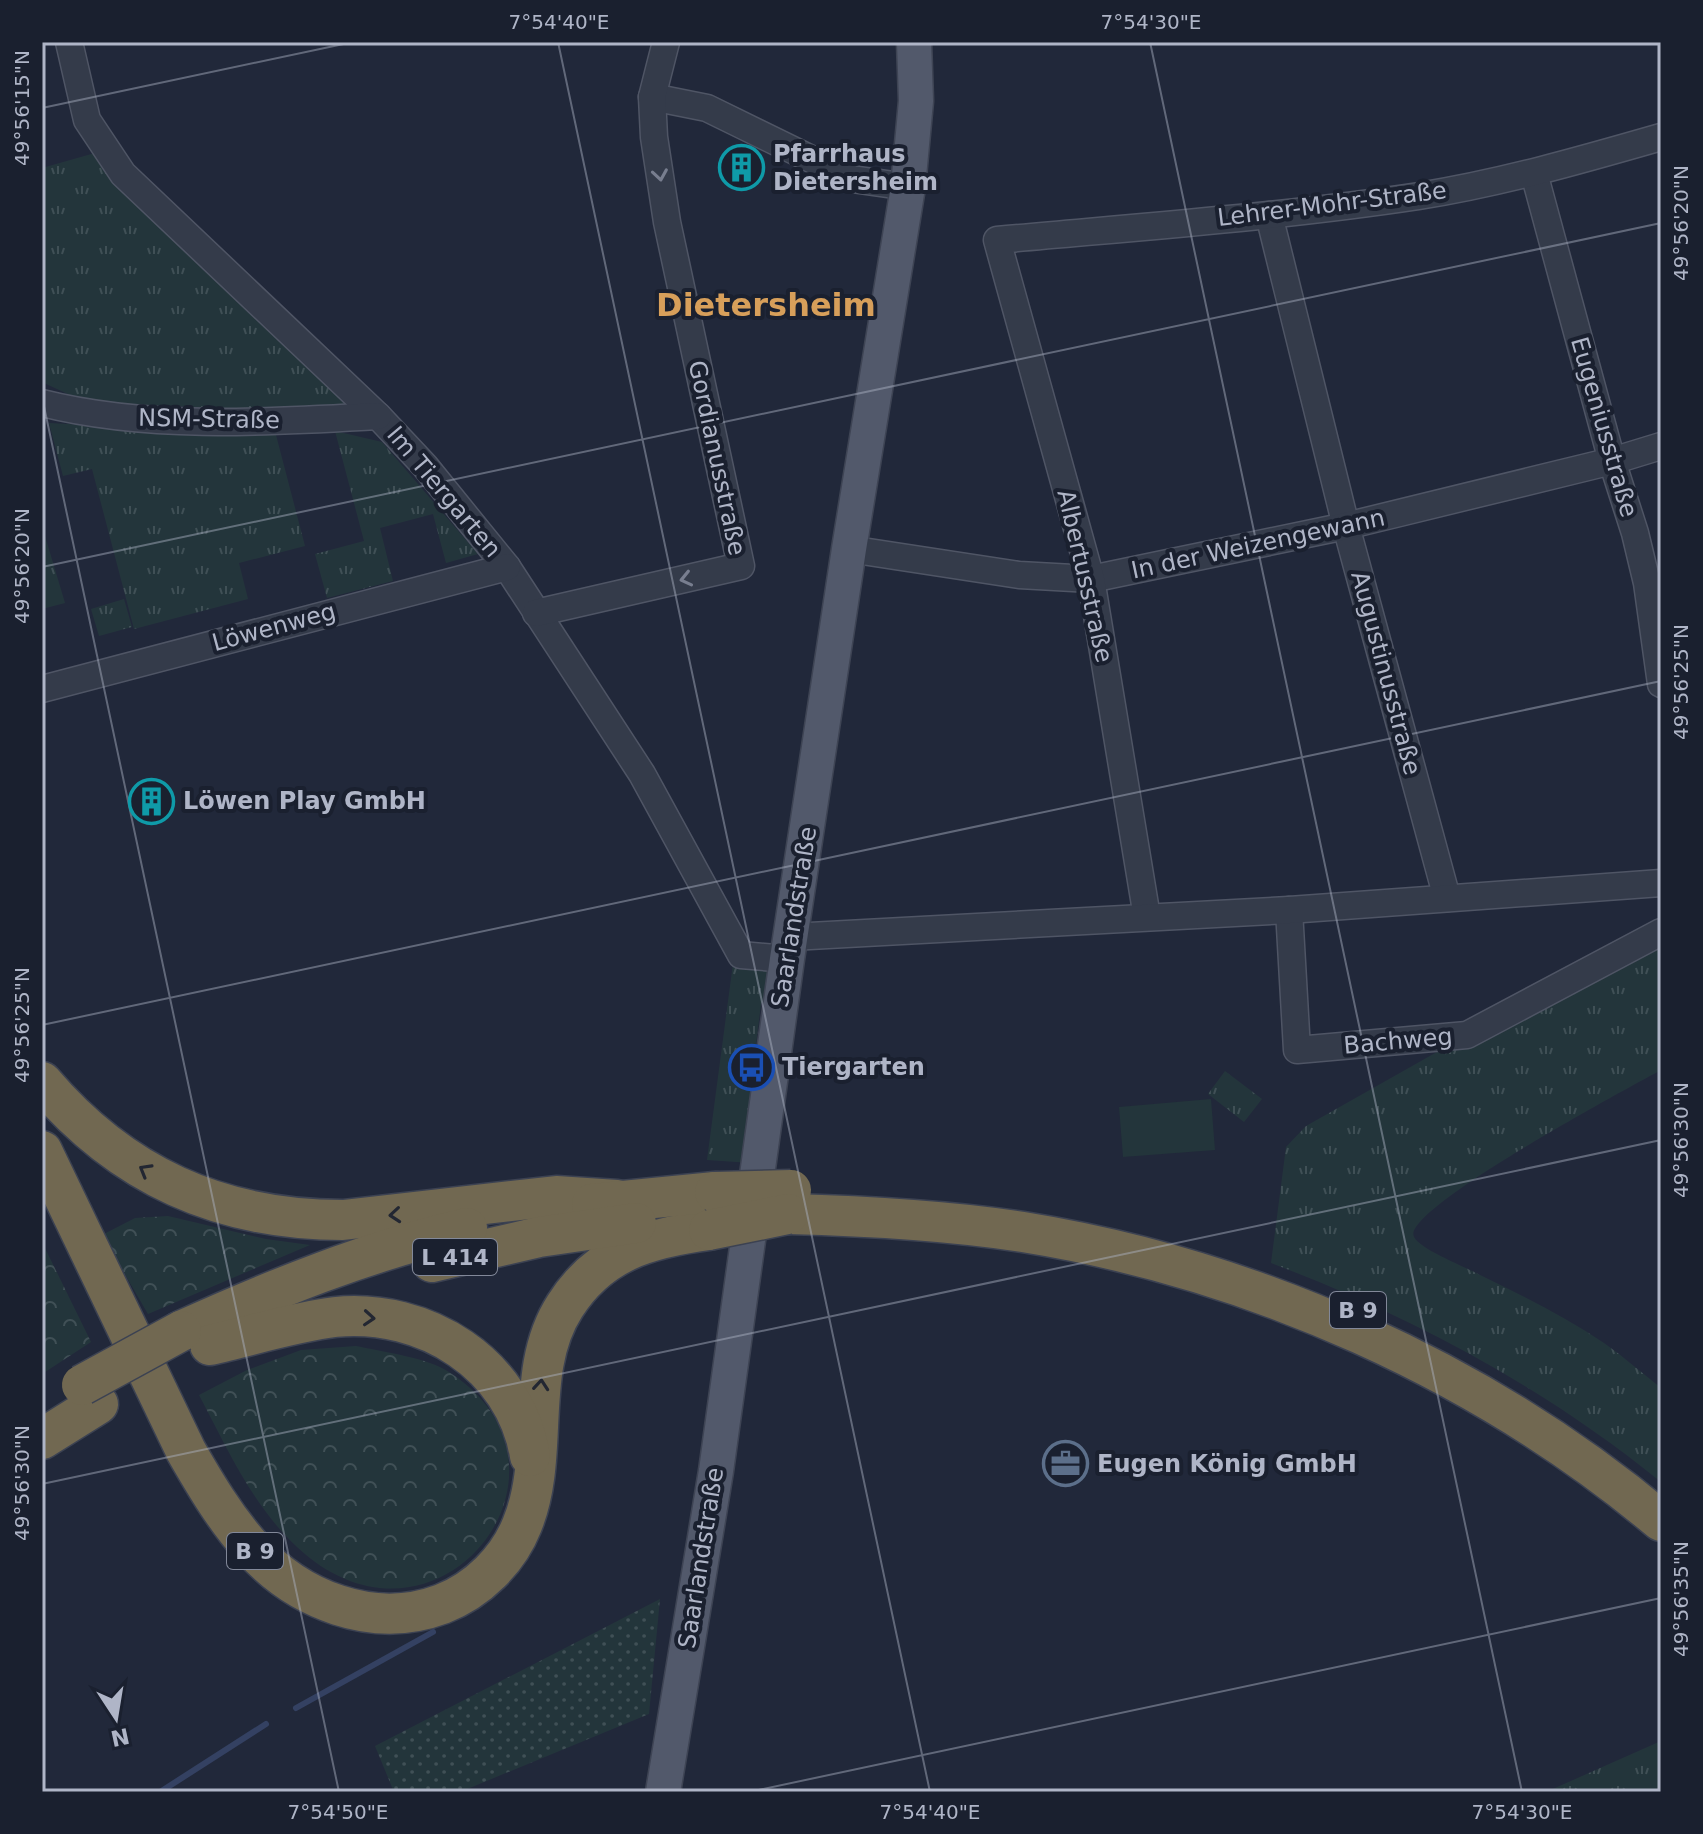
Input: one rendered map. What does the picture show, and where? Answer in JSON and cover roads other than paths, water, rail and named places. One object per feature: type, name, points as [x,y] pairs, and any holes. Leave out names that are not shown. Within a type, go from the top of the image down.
[{"type":"highway","points":[[42,1082],[81,1123],[125,1158],[180,1189],[243,1210],[309,1220],[343,1220],[556,1196],[617,1200],[712,1213]]},
{"type":"highway","name":"B 9","points":[[42,1151],[186,1451],[205,1484],[251,1547],[284,1577],[321,1598],[360,1612],[396,1614],[432,1608],[464,1592],[498,1563],[522,1525],[532,1490],[539,1443],[545,1353],[556,1323],[572,1295],[598,1269],[629,1249],[663,1237],[712,1213]]},
{"type":"highway","name":"B 9","points":[[790,1202],[928,1196],[1019,1209],[1129,1231],[1238,1262],[1349,1305],[1461,1363],[1569,1430],[1661,1496]]},
{"type":"highway","name":"L 414","points":[[42,1410],[90,1394],[193,1343],[301,1280],[404,1245],[510,1218],[617,1200]]},
{"type":"highway","name":"B 9","points":[[790,1202],[882,1217],[1024,1233],[1137,1257],[1247,1290],[1355,1333],[1459,1385],[1560,1446],[1661,1521]]},
{"type":"highway","name":"L 414","points":[[193,1343],[330,1295],[469,1253],[597,1228],[790,1202]]},
{"type":"highway","name":"B 9","points":[[193,1343],[336,1317],[384,1319],[429,1332],[468,1354],[501,1384],[523,1429],[530,1453],[532,1490]]},
{"type":"highway","name":"L 414","points":[[42,1439],[90,1394]]},
{"type":"main road","name":"Saarlandstraße","points":[[663,1792],[718,1455],[849,549],[908,187],[916,101],[914,42]]},
{"type":"street","name":"Im Tiergarten","points":[[69,42],[87,120],[123,174],[378,416],[425,466],[507,567],[642,774],[741,955],[789,948]]},
{"type":"street","name":"Gordianusstraße","points":[[536,613],[741,566],[667,222],[654,137],[652,97],[666,42]]},
{"type":"street","points":[[652,97],[707,108],[852,179],[908,187]]},
{"type":"street","name":"Lehrer-Mohr-Straße","points":[[997,240],[1269,215],[1421,195],[1534,173],[1661,137]]},
{"type":"street","name":"Eugeniusstraße","points":[[1534,173],[1612,461],[1635,533],[1647,583],[1661,684]]},
{"type":"street","name":"Augustinusstraße","points":[[1269,215],[1346,526],[1447,898]]},
{"type":"street","name":"Albertusstraße","points":[[997,240],[1091,579],[1147,917]]},
{"type":"street","name":"NSM-Straße","points":[[42,403],[77,412],[148,418],[277,422],[378,416]]},
{"type":"street","name":"In der Weizengewann","points":[[849,549],[1019,575],[1091,579],[1346,526],[1612,461],[1661,446]]},
{"type":"street","name":"Löwenweg","points":[[42,689],[507,567]]},
{"type":"street","points":[[789,948],[1147,917],[1661,883]]},
{"type":"street","name":"Bachweg","points":[[1289,910],[1297,1050],[1467,1035],[1661,932]]},
{"type":"waterway","points":[[296,1708],[433,1632]]},
{"type":"waterway","points":[[160,1792],[266,1724]]},
{"type":"place","name":"Pfarrhaus Dietersheim","points":[[742,168]]},
{"type":"place","name":"Löwen Play GmbH","points":[[152,801]]},
{"type":"place","name":"Tiergarten","points":[[751,1067]]},
{"type":"place","name":"Eugen König GmbH","points":[[1066,1464]]},
{"type":"district","name":"Dietersheim","points":[[766,305]]}]
